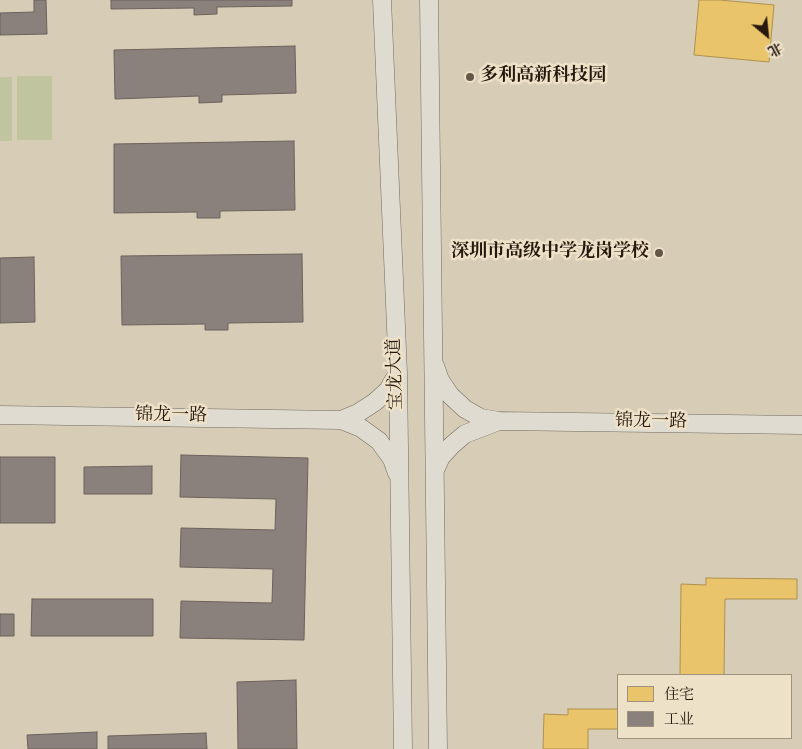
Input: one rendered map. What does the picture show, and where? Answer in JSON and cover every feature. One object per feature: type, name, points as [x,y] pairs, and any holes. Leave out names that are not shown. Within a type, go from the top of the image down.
[{"type":"main road","name":"宝龙大道","points":[[382,0],[398,373],[403,749]]},
{"type":"main road","name":"宝龙大道","points":[[429,0],[438,749]]},
{"type":"main road","name":"锦龙一路","points":[[432,361],[440,380],[450,395],[465,409],[481,418],[499,421],[802,425]]},
{"type":"main road","name":"锦龙一路","points":[[341,420],[358,413],[374,402],[388,390],[398,373]]},
{"type":"main road","name":"锦龙一路","points":[[0,414],[341,420],[361,428],[379,441],[392,459],[400,479]]},
{"type":"main road","name":"锦龙一路","points":[[434,473],[440,457],[452,444],[465,434],[499,421]]},
{"type":"green space","points":[[17,76],[52,76],[52,140],[17,140]]},
{"type":"green space","points":[[0,77],[12,77],[12,141],[0,141]]},
{"type":"building: 住宅","points":[[699,0],[774,5],[769,62],[694,55]]},
{"type":"building: 住宅","points":[[706,578],[797,579],[797,599],[725,599],[724,674],[680,674],[681,584],[706,585]]},
{"type":"building: 住宅","points":[[568,709],[617,709],[617,729],[588,729],[588,749],[543,749],[544,714],[568,715]]},
{"type":"building: 工业","points":[[34,0],[46,0],[47,34],[0,35],[0,13],[34,12]]},
{"type":"building: 工业","points":[[111,0],[292,0],[292,6],[217,7],[217,14],[194,15],[194,8],[111,9]]},
{"type":"building: 工业","points":[[295,46],[296,93],[222,95],[222,102],[199,103],[199,96],[115,99],[114,50]]},
{"type":"building: 工业","points":[[294,141],[295,210],[220,211],[220,218],[197,218],[197,212],[114,213],[114,144]]},
{"type":"building: 工业","points":[[302,254],[303,322],[228,323],[228,330],[205,330],[205,324],[122,325],[121,256]]},
{"type":"building: 工业","points":[[34,257],[35,322],[0,323],[0,258]]},
{"type":"building: 工业","points":[[181,455],[308,458],[304,640],[180,638],[181,601],[272,603],[273,569],[180,567],[181,528],[275,530],[276,499],[180,497]]},
{"type":"building: 工业","points":[[0,457],[55,457],[55,523],[0,523]]},
{"type":"building: 工业","points":[[152,466],[152,494],[84,494],[84,467]]},
{"type":"building: 工业","points":[[32,599],[153,599],[153,636],[31,636]]},
{"type":"building: 工业","points":[[0,614],[14,614],[14,636],[0,636]]},
{"type":"building: 工业","points":[[296,680],[297,749],[238,749],[237,682]]},
{"type":"building: 工业","points":[[97,732],[97,749],[28,749],[27,735]]},
{"type":"building: 工业","points":[[206,733],[207,749],[108,749],[108,736]]},
{"type":"place","name":"多利高新科技园","points":[[470,77]]},
{"type":"place","name":"深圳市高级中学龙岗学校","points":[[659,253]]}]
